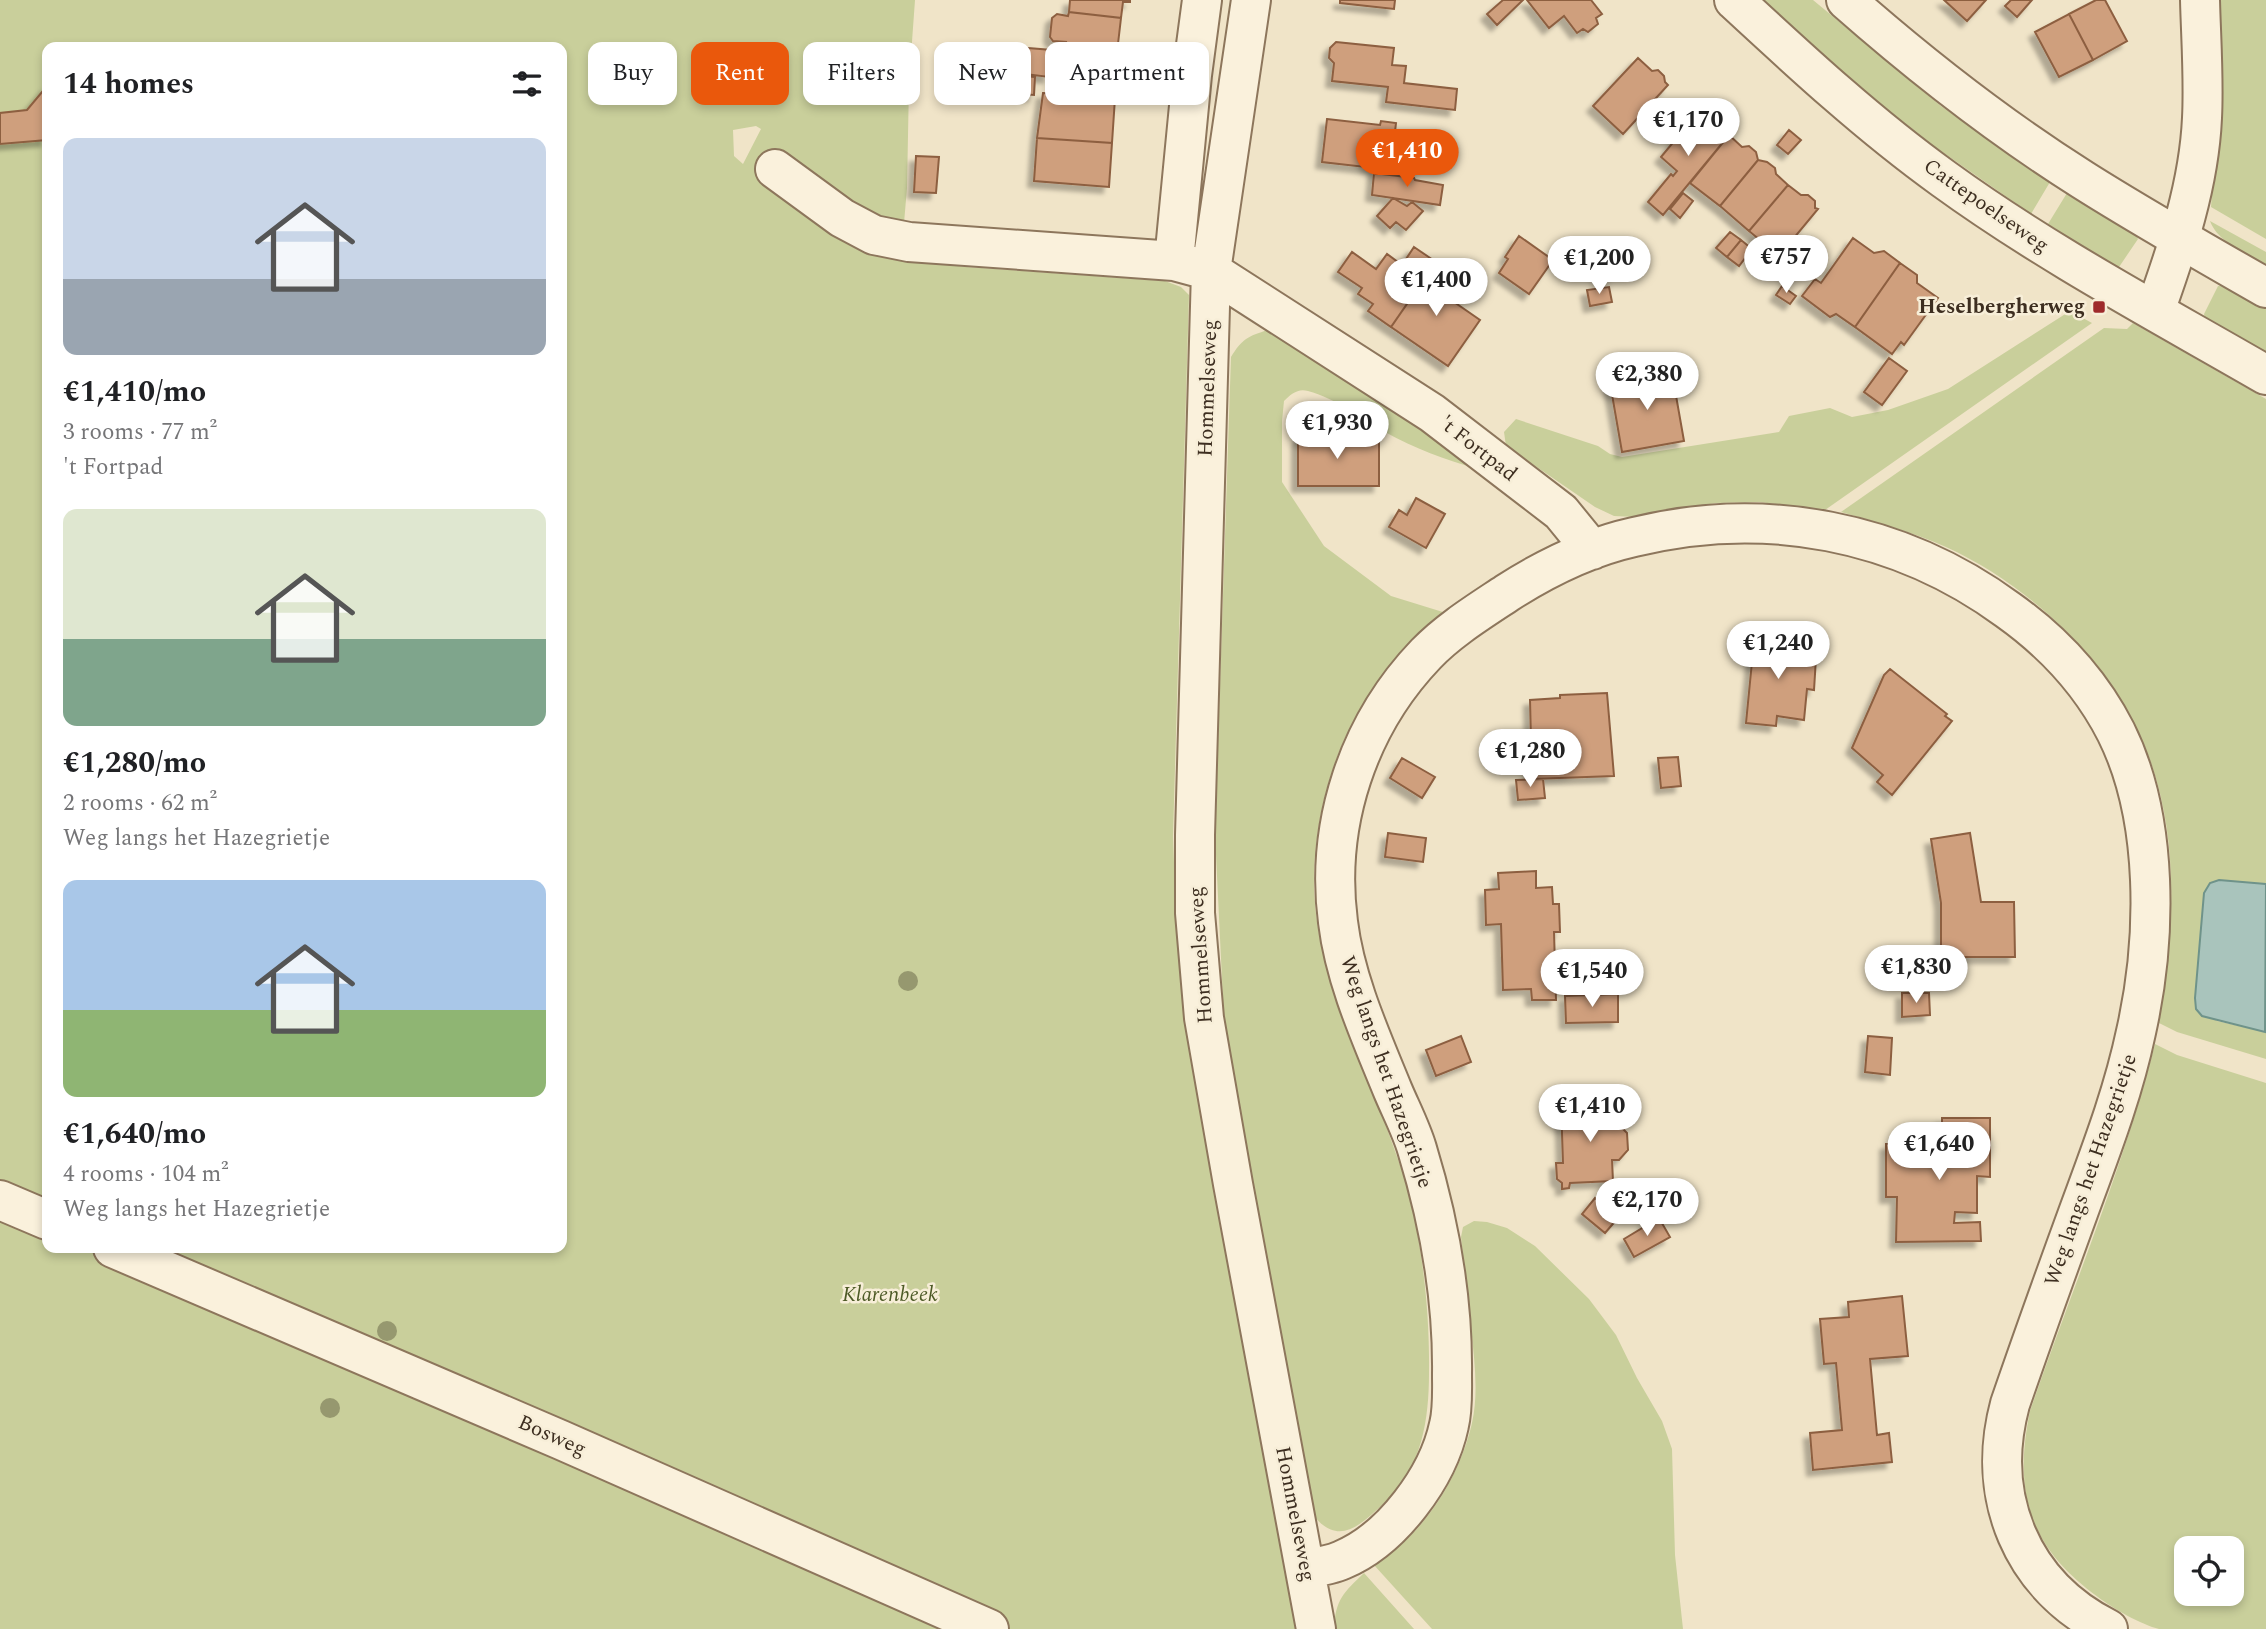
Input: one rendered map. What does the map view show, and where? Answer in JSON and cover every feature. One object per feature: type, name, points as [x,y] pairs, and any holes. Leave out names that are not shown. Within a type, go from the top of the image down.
[{"type":"street","points":[[1196,42],[1202,0]]},
{"type":"street","name":"Hommelseweg","points":[[1251,0],[1211,271],[1195,913],[1207,1031],[1316,1629]]},
{"type":"street","name":"Cattepoelseweg","points":[[1734,0],[1810,71],[1877,128],[1944,178],[2052,252],[2266,375]]},
{"type":"street","points":[[1846,0],[1934,76],[1985,114],[2081,179],[2266,288]]},
{"type":"street","points":[[2155,311],[2181,239],[2194,178],[2202,119],[2200,0]]},
{"type":"street","points":[[1209,78],[1238,82]]},
{"type":"street","points":[[1174,261],[1189,105]]},
{"type":"street","points":[[775,169],[842,218],[874,235],[946,246],[1174,261],[1211,271]]},
{"type":"street","name":"'t Fortpad","points":[[1211,271],[1432,413],[1561,512],[1592,550]]},
{"type":"street","name":"Weg langs het Hazegrietje","points":[[1305,1569],[1336,1563],[1355,1553],[1410,1506],[1427,1482],[1441,1450],[1449,1425],[1452,1399],[1449,1313],[1444,1266],[1434,1215],[1415,1144],[1353,986],[1338,928],[1335,875],[1340,816],[1360,755],[1392,694],[1430,650],[1514,589],[1551,568],[1617,541],[1682,527],[1765,522],[1806,526],[1883,545],[1951,575],[2001,604],[2028,624],[2082,678],[2114,728],[2134,780],[2147,844],[2150,906],[2148,950],[2138,1020],[2110,1124],[2010,1404],[2004,1426],[2001,1478],[2010,1521],[2022,1548],[2042,1578],[2075,1608],[2109,1629]]},
{"type":"street","points":[[0,1200],[42,1218]]},
{"type":"street","name":"Bosweg","points":[[125,1253],[561,1440],[989,1629]]},
{"type":"green space","name":"Klarenbeek","points":[[0,0],[915,0],[912,42],[803,42],[803,105],[909,105],[904,223],[875,214],[850,202],[803,168],[797,210],[831,232],[891,258],[967,267],[1165,281],[1181,287],[1189,295],[1173,836],[1185,1024],[1297,1629],[0,1629]],"holes":[[[756,126],[761,129],[743,164],[734,156],[733,130]]]},
{"type":"green space","points":[[1760,0],[1813,0],[1941,106],[2050,182],[2031,214],[1908,128]]},
{"type":"green space","points":[[2211,0],[2266,0],[2266,239],[2211,207],[2216,132]]},
{"type":"green space","points":[[2067,193],[2136,235],[2138,239],[2119,267],[2116,268],[2048,224]]},
{"type":"green space","points":[[2210,221],[2266,252],[2266,265],[2226,241]]},
{"type":"green space","points":[[2224,285],[2266,309],[2266,354],[2205,319],[2204,314],[2218,286]]},
{"type":"green space","points":[[2070,311],[2092,323],[1825,510],[1759,502],[1716,503],[1636,517],[1614,516],[1595,507],[1506,446],[1504,432],[1516,419],[1598,446],[1610,454],[1622,457],[1779,432],[1789,416],[1830,408],[1852,417],[1888,410],[1948,389]]},
{"type":"green space","points":[[2133,323],[2266,399],[2266,884],[2219,880],[2210,883],[2204,894],[2195,998],[2217,1021],[2266,1032],[2266,1059],[2177,1032],[2159,1023],[2171,914],[2170,862],[2164,812],[2151,763],[2131,717],[2102,672],[2051,617],[1994,573],[1933,542],[1841,512],[2104,328],[2127,329]]},
{"type":"green space","points":[[1268,330],[1289,339],[1477,469],[1408,444],[1318,394],[1301,390],[1284,401],[1282,482],[1324,546],[1391,596],[1446,613],[1417,637],[1391,665],[1350,727],[1336,761],[1317,834],[1315,899],[1323,951],[1338,1001],[1400,1165],[1414,1214],[1423,1268],[1429,1348],[1429,1390],[1425,1425],[1416,1457],[1399,1487],[1387,1500],[1359,1524],[1340,1531],[1331,1530],[1311,1512],[1280,1352],[1224,1021],[1215,834],[1231,357],[1246,339]]},
{"type":"green space","points":[[2155,1044],[2177,1055],[2266,1083],[2266,1629],[2159,1629],[2144,1624],[2098,1597],[2075,1578],[2042,1538],[2032,1516],[2026,1493],[2024,1468],[2030,1411],[2128,1137]]},
{"type":"green space","points":[[1474,1221],[1507,1228],[1535,1246],[1589,1299],[1616,1335],[1662,1421],[1672,1449],[1675,1555],[1683,1629],[1432,1629],[1374,1565],[1407,1539],[1432,1511],[1449,1483],[1468,1438],[1474,1411],[1475,1375],[1461,1237],[1463,1227]]},
{"type":"green space","points":[[1364,1573],[1414,1629],[1334,1629],[1336,1611],[1342,1597]]},
{"type":"water","points":[[2219,880],[2266,884],[2265,1032],[2202,1016],[2196,1009],[2204,893],[2210,883]]},
{"type":"building","points":[[1070,0],[1130,2],[1123,2],[1121,18],[1069,12]]},
{"type":"building","points":[[1340,0],[1395,0],[1394,9],[1340,3]]},
{"type":"building","points":[[1503,0],[1523,0],[1497,25],[1487,14]]},
{"type":"building","points":[[1527,0],[1591,0],[1602,14],[1596,18],[1598,24],[1588,32],[1583,29],[1577,33],[1564,16],[1549,28]]},
{"type":"building","points":[[1944,0],[1986,0],[1967,21]]},
{"type":"building","points":[[2011,0],[2032,0],[2017,17],[2005,6]]},
{"type":"building","points":[[2096,0],[2105,0],[2127,41],[2093,60],[2069,14]]},
{"type":"building","points":[[1069,12],[1121,18],[1118,42],[1053,41],[1050,37],[1052,18],[1057,14],[1068,16]]},
{"type":"building","points":[[2069,14],[2093,60],[2059,77],[2035,32]]},
{"type":"building","points":[[1336,42],[1394,48],[1392,65],[1406,66],[1404,83],[1457,89],[1455,110],[1386,102],[1388,87],[1332,81],[1334,63],[1329,58],[1330,48]]},
{"type":"building","points":[[1031,48],[1045,49],[1045,77],[1031,75]]},
{"type":"building","points":[[1638,58],[1652,71],[1658,70],[1668,85],[1623,134],[1593,106]]},
{"type":"building","points":[[1031,77],[1035,77],[1034,95],[1031,95]]},
{"type":"building","points":[[42,92],[42,140],[0,144],[0,113],[27,110]]},
{"type":"building","points":[[1043,93],[1045,105],[1115,105],[1112,143],[1037,138]]},
{"type":"building","points":[[1699,111],[1703,114],[1709,113],[1716,119],[1717,126],[1729,135],[1663,215],[1648,202],[1671,174],[1673,176],[1677,171],[1661,157]]},
{"type":"building","points":[[1327,119],[1380,125],[1381,121],[1396,123],[1393,149],[1408,151],[1406,177],[1374,173],[1375,168],[1322,162]]},
{"type":"building","points":[[1789,130],[1801,140],[1788,154],[1777,145]]},
{"type":"building","points":[[1729,135],[1742,147],[1749,146],[1756,152],[1758,160],[1720,206],[1690,183]]},
{"type":"building","points":[[1037,138],[1112,143],[1109,187],[1034,181]]},
{"type":"building","points":[[916,156],[939,157],[936,193],[914,192]]},
{"type":"building","points":[[1758,160],[1775,168],[1776,174],[1788,185],[1749,231],[1720,206]]},
{"type":"building","points":[[1374,173],[1443,185],[1440,205],[1372,195]]},
{"type":"building","points":[[1788,185],[1801,195],[1808,195],[1815,201],[1815,208],[1818,209],[1779,256],[1749,231]]},
{"type":"building","points":[[1683,193],[1693,201],[1680,218],[1670,209]]},
{"type":"building","points":[[1393,198],[1407,206],[1412,202],[1423,211],[1406,230],[1396,222],[1390,228],[1377,216]]},
{"type":"building","points":[[1730,232],[1741,240],[1727,257],[1716,248]]},
{"type":"building","points":[[1519,236],[1553,260],[1529,294],[1499,273],[1508,259],[1505,257]]},
{"type":"building","points":[[1853,238],[1874,253],[1884,251],[1900,263],[1855,327],[1836,314],[1830,317],[1802,296],[1815,279],[1821,283]]},
{"type":"building","points":[[1741,240],[1752,249],[1739,266],[1727,257]]},
{"type":"building","points":[[1414,247],[1436,262],[1391,327],[1368,311],[1373,304],[1358,294],[1362,288],[1338,272],[1352,252],[1376,269],[1387,254],[1402,265]]},
{"type":"building","points":[[1436,262],[1457,277],[1444,295],[1480,320],[1448,366],[1391,327]]},
{"type":"building","points":[[1900,263],[1917,275],[1917,283],[1938,298],[1904,345],[1901,342],[1892,354],[1855,327]]},
{"type":"building","points":[[1782,286],[1796,296],[1790,304],[1776,295]]},
{"type":"building","points":[[1609,287],[1612,302],[1590,306],[1587,290]]},
{"type":"building","points":[[1889,358],[1907,371],[1882,405],[1864,392]]},
{"type":"building","points":[[1672,373],[1684,441],[1622,452],[1610,383]]},
{"type":"building","points":[[1309,427],[1318,427],[1324,431],[1327,440],[1379,440],[1379,486],[1298,486],[1298,439],[1300,440],[1302,432]]},
{"type":"building","points":[[1416,498],[1445,514],[1426,548],[1389,527],[1399,510],[1407,515]]},
{"type":"building","points":[[1755,631],[1787,634],[1785,655],[1816,658],[1814,690],[1807,689],[1804,720],[1777,716],[1776,726],[1746,723]]},
{"type":"building","points":[[1890,669],[1947,714],[1945,716],[1952,721],[1892,795],[1877,782],[1883,775],[1852,748],[1884,675]]},
{"type":"building","points":[[1607,693],[1614,776],[1532,779],[1530,700],[1560,698],[1560,695]]},
{"type":"building","points":[[1678,757],[1681,786],[1661,788],[1658,758]]},
{"type":"building","points":[[1402,758],[1435,777],[1422,798],[1390,778]]},
{"type":"building","points":[[1543,779],[1545,798],[1518,800],[1516,780]]},
{"type":"building","points":[[1388,833],[1426,838],[1423,862],[1385,857]]},
{"type":"building","points":[[1970,833],[1981,902],[2014,902],[2015,957],[1941,957],[1941,903],[1931,839]]},
{"type":"building","points":[[1536,871],[1536,888],[1552,887],[1553,904],[1559,904],[1560,932],[1554,932],[1556,1000],[1532,1000],[1531,989],[1503,990],[1501,924],[1486,925],[1485,890],[1499,889],[1498,873]]},
{"type":"building","points":[[1902,993],[1929,993],[1930,1015],[1902,1017]]},
{"type":"building","points":[[1618,994],[1618,1022],[1566,1023],[1565,996]]},
{"type":"building","points":[[1461,1036],[1471,1062],[1436,1076],[1426,1050]]},
{"type":"building","points":[[1868,1036],[1892,1038],[1890,1075],[1865,1072]]},
{"type":"building","points":[[1612,1103],[1613,1124],[1618,1124],[1627,1133],[1628,1150],[1619,1160],[1612,1160],[1613,1181],[1570,1183],[1569,1188],[1562,1189],[1562,1183],[1557,1179],[1556,1163],[1563,1163],[1561,1104]]},
{"type":"building","points":[[1942,1118],[1990,1118],[1990,1177],[1977,1176],[1977,1213],[1955,1212],[1954,1223],[1980,1222],[1981,1241],[1896,1242],[1897,1197],[1886,1197],[1886,1144],[1942,1144]]},
{"type":"building","points":[[1595,1198],[1618,1218],[1605,1233],[1582,1214]]},
{"type":"building","points":[[1659,1218],[1670,1237],[1634,1257],[1624,1239]]},
{"type":"building","points":[[1902,1296],[1908,1356],[1870,1359],[1877,1435],[1889,1433],[1892,1462],[1813,1470],[1810,1433],[1842,1430],[1836,1363],[1824,1364],[1820,1319],[1849,1317],[1848,1302]]},
{"type":"place","name":"Heselbergherweg","points":[[2099,307]]}]
